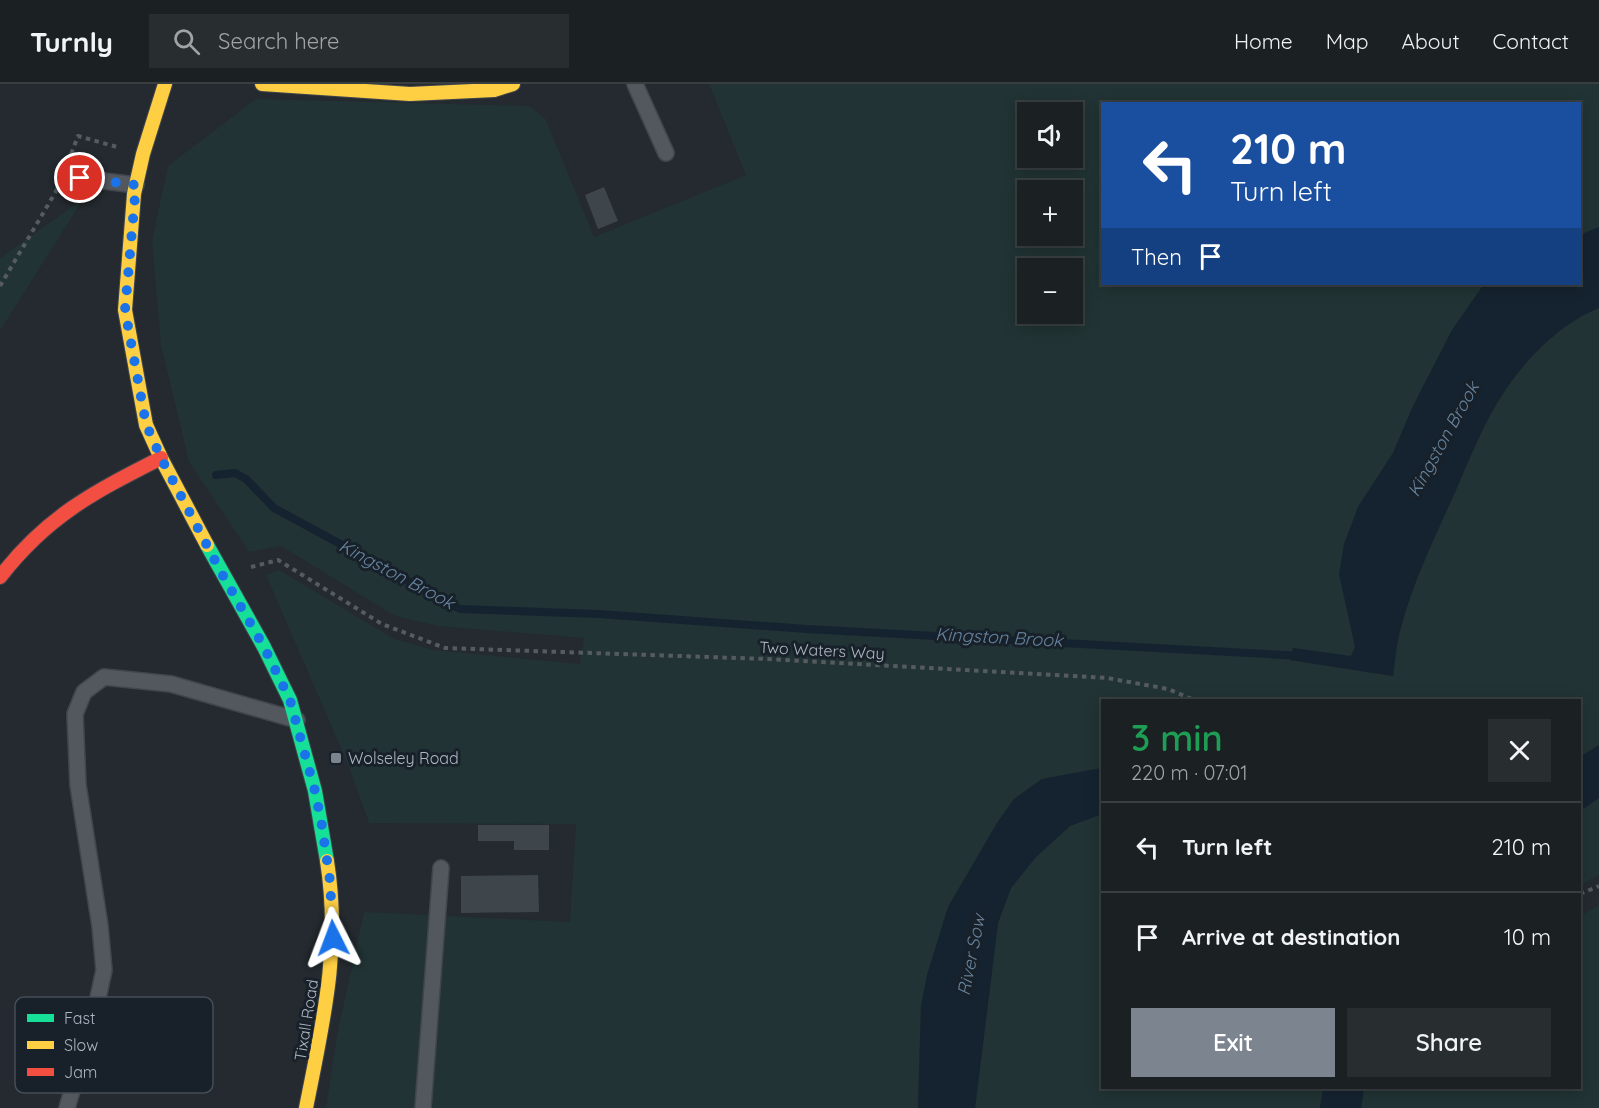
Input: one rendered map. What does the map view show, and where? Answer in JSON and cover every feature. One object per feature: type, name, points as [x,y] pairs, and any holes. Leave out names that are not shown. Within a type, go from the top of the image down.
[{"type":"street","name":"Tixall Road","points":[[165,84],[143,154],[136,185],[125,310],[146,424],[161,458],[222,574],[264,647],[290,700],[297,720],[322,826],[330,881],[333,938],[328,998],[306,1108]]},
{"type":"street","points":[[262,84],[410,94],[494,90],[513,84]]},
{"type":"street","points":[[0,577],[29,540],[82,499],[161,458]]},
{"type":"lane","points":[[635,84],[666,153]]},
{"type":"lane","points":[[80,178],[136,185]]},
{"type":"lane","points":[[98,997],[104,970],[100,926],[78,785],[75,714],[84,692],[104,677],[171,684],[297,720]]},
{"type":"lane","points":[[423,1108],[441,868]]},
{"type":"lane","points":[[67,1108],[71,1093]]},
{"type":"path","points":[[67,165],[78,136],[143,154]]},
{"type":"path","points":[[0,286],[55,193],[63,174]]},
{"type":"path","name":"Two Waters Way","points":[[222,574],[278,560],[382,624],[445,648],[767,659],[1107,678],[1168,689],[1192,699]]},
{"type":"path","points":[[1581,894],[1599,886]]},
{"type":"shaded area","points":[[709,84],[1599,84],[1599,227],[1581,235],[1581,102],[1101,102],[1101,285],[1483,285],[1452,331],[1413,406],[1393,453],[1358,507],[1349,617],[1355,647],[1351,657],[1293,648],[1290,660],[1393,676],[1399,635],[1417,580],[1472,453],[1497,403],[1534,354],[1558,332],[1599,308],[1599,745],[1581,756],[1581,699],[1101,699],[1101,768],[1042,779],[1014,799],[997,823],[948,907],[921,1006],[918,1108],[326,1108],[337,1035],[364,912],[570,922],[576,824],[369,823],[349,767],[266,575],[279,570],[394,639],[433,650],[580,664],[584,638],[438,626],[395,616],[281,546],[249,552],[189,462],[161,345],[152,241],[168,166],[256,99],[529,106],[545,118],[594,237],[746,175]]},
{"type":"shaded area","points":[[83,199],[0,331],[0,258]]},
{"type":"shaded area","points":[[1599,798],[1599,875],[1581,884],[1581,810]]},
{"type":"shaded area","points":[[1101,814],[1101,1089],[1323,1089],[1320,1108],[975,1108],[998,923],[1011,888],[1036,857],[1070,826]]},
{"type":"shaded area","points":[[1599,905],[1599,1108],[1361,1108],[1364,1089],[1581,1089],[1581,915]]},
{"type":"water","points":[[1599,227],[1599,308],[1558,332],[1534,354],[1513,379],[1490,415],[1417,580],[1399,635],[1393,676],[1290,660],[1293,648],[1351,656],[1355,647],[1339,574],[1344,544],[1358,507],[1393,453],[1413,406],[1452,330],[1483,285],[1581,285],[1581,235]]},
{"type":"water","points":[[1599,745],[1599,798],[1581,810],[1581,756]]},
{"type":"water","name":"River Sow","points":[[1101,768],[1101,814],[1070,826],[1036,857],[1011,888],[998,923],[975,1108],[918,1108],[921,1006],[927,975],[948,907],[997,823],[1014,799],[1042,779]]},
{"type":"water","points":[[1323,1089],[1364,1089],[1361,1108],[1320,1108]]},
{"type":"building","points":[[604,187],[618,221],[598,229],[585,195]]},
{"type":"building","points":[[478,825],[549,825],[549,850],[514,850],[514,841],[478,841]]},
{"type":"building","points":[[538,875],[539,912],[461,913],[461,876]]},
{"type":"waterway","name":"Kingston Brook","points":[[216,475],[235,473],[246,479],[274,508],[460,609],[599,614],[807,629],[1302,656]]},
{"type":"traffic: fast","points":[[207,545],[264,647],[290,700],[315,791],[327,861]]},
{"type":"traffic: slow","points":[[165,84],[143,154],[134,194],[125,310],[146,425],[207,545]]},
{"type":"traffic: slow","points":[[262,84],[410,94],[494,90],[513,84]]},
{"type":"traffic: slow","points":[[306,1108],[324,1015],[331,955],[331,893],[327,861]]},
{"type":"traffic: jam","points":[[0,577],[36,537],[73,507],[114,482],[161,458]]},
{"type":"place","name":"Wolseley Road","points":[[336,758]]},
{"type":"route","points":[[80,178],[136,185],[125,310],[146,424],[161,458],[222,574],[264,647],[290,700],[297,720],[322,826],[330,881],[333,938]]}]
